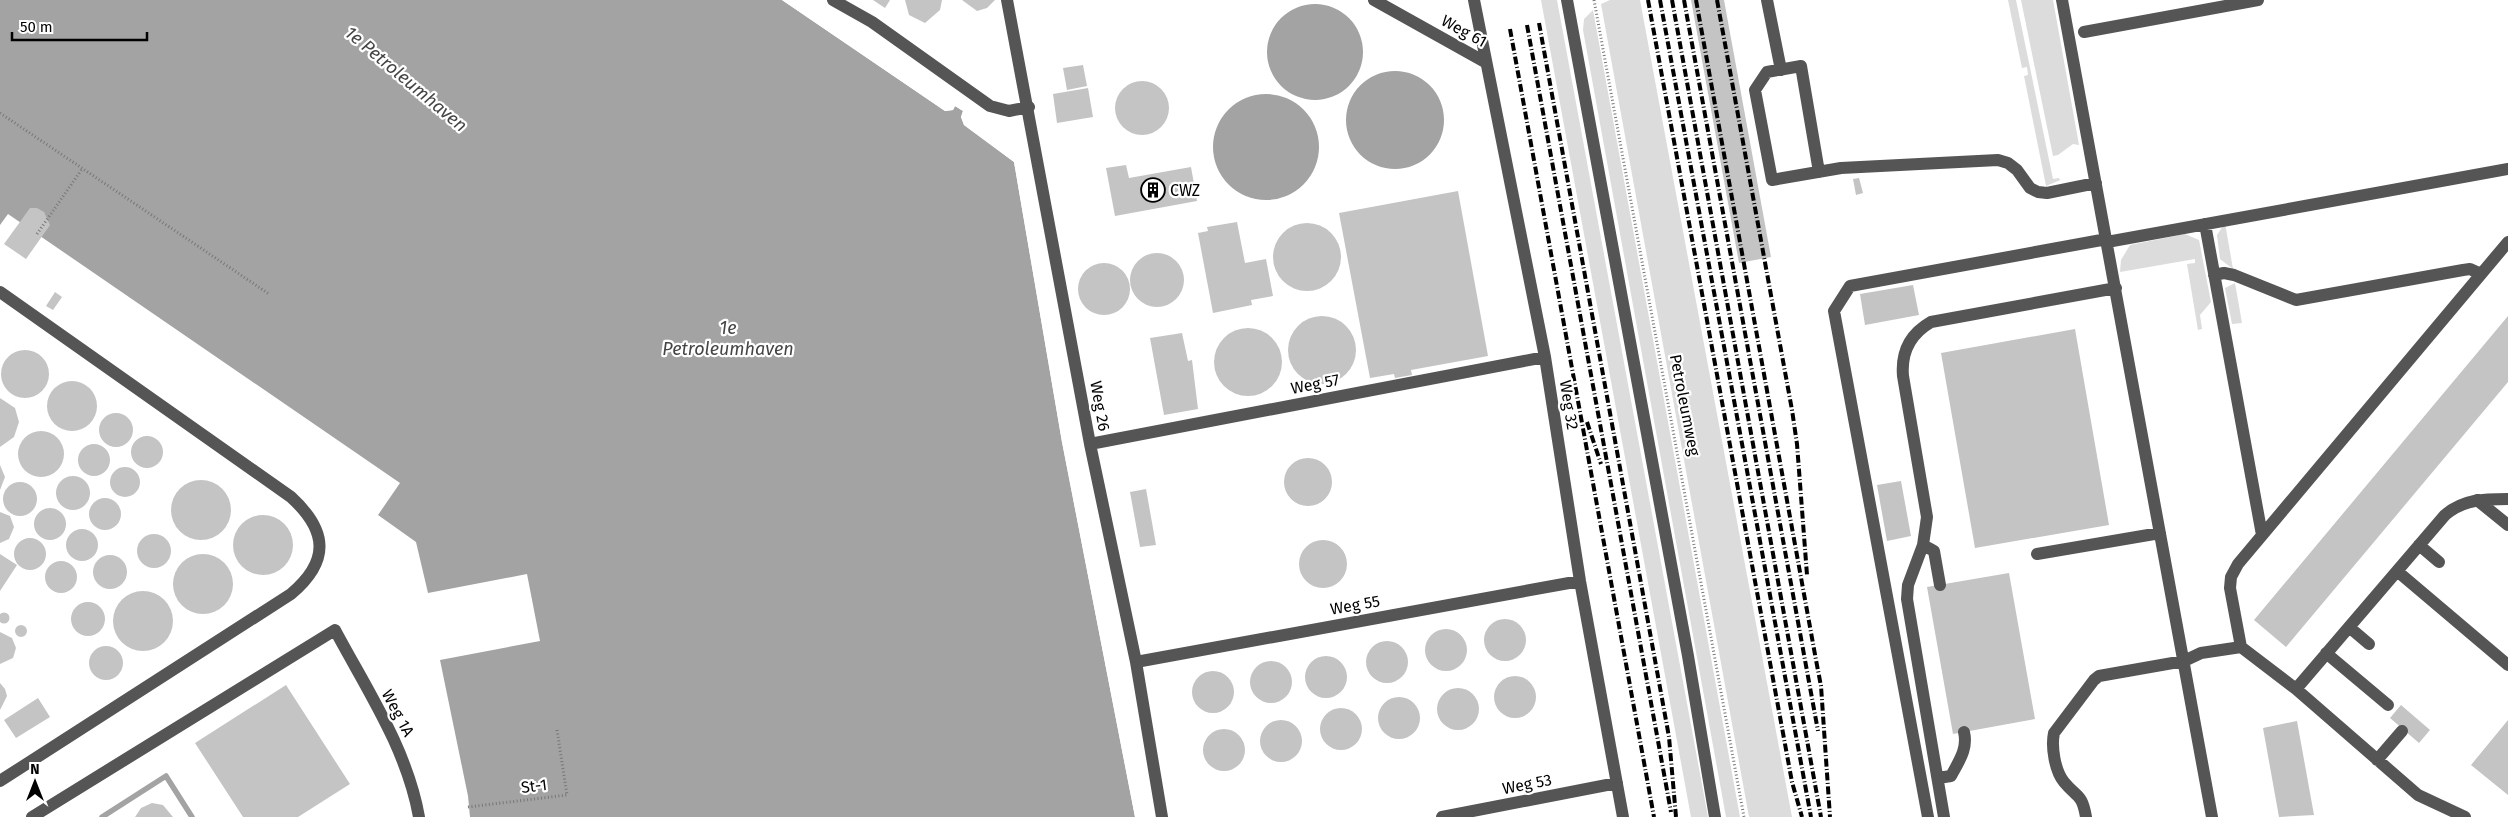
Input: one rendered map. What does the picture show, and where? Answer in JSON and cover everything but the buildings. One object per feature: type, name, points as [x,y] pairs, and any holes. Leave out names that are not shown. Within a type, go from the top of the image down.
[{"type":"street","points":[[833,0],[872,22],[990,106],[1009,111],[1028,107]]},
{"type":"street","name":"Weg 26","points":[[1007,0],[1090,444],[1136,662],[1162,817]]},
{"type":"street","name":"Weg 61","points":[[1374,0],[1485,62]]},
{"type":"street","name":"Weg 32","points":[[1474,0],[1545,357],[1580,581],[1624,817]]},
{"type":"street","points":[[1568,0],[1688,656],[1715,817]]},
{"type":"street","points":[[1767,0],[1780,70]]},
{"type":"street","points":[[2062,0],[2212,817]]},
{"type":"street","points":[[2084,32],[2258,0]]},
{"type":"street","points":[[1819,172],[1801,66],[1767,72],[1756,90],[1772,180],[1859,166],[1982,159],[2008,163],[2018,170],[2030,188],[2038,192],[2047,193],[2096,183]]},
{"type":"street","points":[[1928,817],[1834,311],[1850,286],[2508,169]]},
{"type":"street","points":[[2205,224],[2262,535]]},
{"type":"street","points":[[2465,817],[2418,794],[2296,689],[2241,647],[2230,588],[2231,577],[2238,564],[2508,242]]},
{"type":"street","points":[[2214,275],[2224,273],[2234,275],[2296,300],[2470,269],[2481,274]]},
{"type":"street","points":[[1944,817],[1907,599],[1908,585],[1923,545],[1927,517],[1902,363],[1905,351],[1912,338],[1921,328],[1931,322],[2116,288]]},
{"type":"street","points":[[0,292],[291,497],[314,521],[320,547],[310,575],[291,594],[0,781]]},
{"type":"street","name":"Weg 57","points":[[1090,444],[1545,357]]},
{"type":"street","points":[[2296,689],[2397,570],[2454,507],[2477,500],[2508,499]]},
{"type":"street","points":[[2477,500],[2508,525]]},
{"type":"street","points":[[2037,554],[2160,533]]},
{"type":"street","points":[[1923,545],[1934,551],[1940,585]]},
{"type":"street","points":[[2419,545],[2439,562]]},
{"type":"street","points":[[2397,570],[2508,665]]},
{"type":"street","name":"Weg 55","points":[[1136,662],[1580,581]]},
{"type":"street","points":[[2349,627],[2369,644]]},
{"type":"street","name":"Weg 1A","points":[[32,817],[335,630],[403,759],[415,796],[419,817]]},
{"type":"street","points":[[2086,817],[2083,802],[2060,777],[2052,740],[2054,734],[2094,680],[2099,676],[2184,661],[2201,653],[2241,647]]},
{"type":"street","points":[[2326,654],[2388,705]]},
{"type":"street","points":[[2377,760],[2402,731]]},
{"type":"street","points":[[1938,778],[1951,776],[1965,750],[1964,732]]},
{"type":"street","name":"Weg 53","points":[[1442,817],[1618,783]]},
{"type":"path","name":"Petroleumweg","points":[[1594,0],[1744,817]]},
{"type":"path","points":[[0,113],[269,294]]},
{"type":"path","points":[[37,234],[82,169]]},
{"type":"path","name":"St-1","points":[[468,807],[567,794],[557,730]]},
{"type":"shaded area","points":[[1541,0],[1557,0],[1708,817],[1691,817]]},
{"type":"shaded area","points":[[1610,0],[1640,0],[1792,817],[1749,817],[1601,4]]},
{"type":"shaded area","points":[[2008,0],[2016,0],[2053,179],[2059,178],[2060,180],[2070,176],[2046,186],[2024,76],[2028,75],[2027,67],[2022,68]]},
{"type":"shaded area","points":[[2021,0],[2053,0],[2079,145],[2073,144],[2058,155],[2053,156]]},
{"type":"shaded area","points":[[1593,10],[1740,817],[1726,817],[1583,30],[1584,19]]},
{"type":"shaded area","points":[[2225,223],[2233,269],[2220,259],[2217,235]]},
{"type":"shaded area","points":[[2185,234],[2199,240],[2211,302],[2200,315],[2202,329],[2198,330],[2187,264],[2195,263],[2195,259],[2120,272],[2121,260],[2130,245]]},
{"type":"shaded area","points":[[2235,283],[2242,323],[2232,324],[2225,288]]},
{"type":"water","name":"1e Petroleumhaven","points":[[0,0],[782,0],[945,111],[953,110],[955,106],[963,111],[961,117],[964,125],[1014,162],[1062,442],[1135,817],[470,817],[468,796],[440,660],[540,641],[527,574],[428,593],[416,542],[378,515],[400,483],[8,214],[0,225]]},
{"type":"water","points":[[1315,4],[1333,8],[1349,18],[1359,34],[1363,52],[1359,70],[1349,86],[1333,96],[1315,100],[1297,96],[1281,86],[1271,70],[1267,52],[1271,34],[1281,18],[1297,8]]},
{"type":"water","points":[[1395,71],[1405,72],[1422,79],[1436,93],[1443,110],[1443,130],[1436,147],[1422,161],[1405,168],[1395,169],[1385,168],[1368,161],[1354,147],[1347,130],[1346,120],[1347,110],[1354,93],[1368,79],[1385,72]]},
{"type":"water","points":[[1266,94],[1286,98],[1303,110],[1315,127],[1319,147],[1315,167],[1303,184],[1286,196],[1266,200],[1246,196],[1229,184],[1217,167],[1213,147],[1217,127],[1229,110],[1246,98]]},
{"type":"pier","points":[[782,0],[786,0],[945,109],[951,108],[956,104],[965,109],[963,117],[966,123],[1016,161],[1064,441],[1137,817],[1135,817],[1062,442],[1014,162],[964,125],[961,117],[963,111],[955,106],[953,110],[945,111]]},
{"type":"waterway","points":[[102,817],[166,776],[192,817]]},
{"type":"railway","points":[[1648,0],[1792,782],[1802,817]]},
{"type":"railway","points":[[1660,0],[1811,817]]},
{"type":"railway","points":[[1672,0],[1821,817]]},
{"type":"railway","points":[[1684,0],[1818,731]]},
{"type":"railway","points":[[1696,0],[1821,686],[1830,817]]},
{"type":"railway","points":[[1717,0],[1792,410],[1797,444],[1807,575]]},
{"type":"railway","points":[[1539,23],[1669,737],[1676,817]]},
{"type":"railway","points":[[1527,25],[1671,812]]},
{"type":"railway","points":[[1510,29],[1654,817]]},
{"type":"railway","points":[[1587,422],[1601,464]]},
{"type":"place","name":"CWZ","points":[[1153,190]]}]
